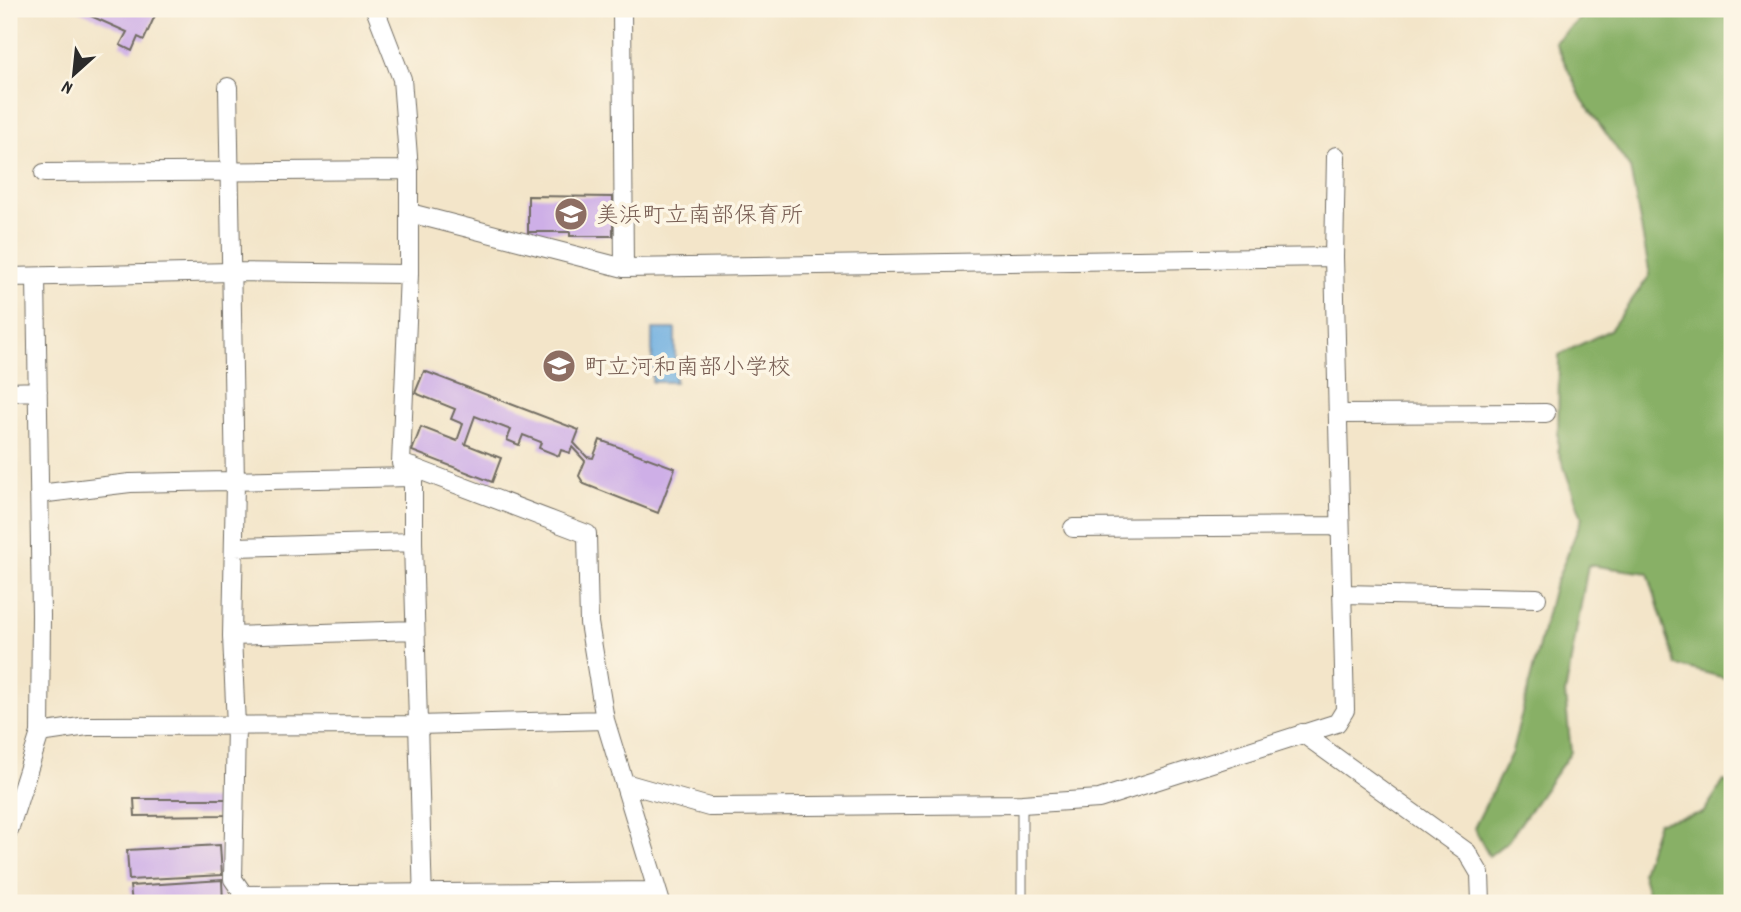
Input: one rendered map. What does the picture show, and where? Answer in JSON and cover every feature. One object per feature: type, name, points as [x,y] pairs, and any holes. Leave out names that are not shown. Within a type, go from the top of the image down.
[{"type":"street","points":[[228,87],[235,482],[232,636],[236,726],[233,879],[244,895],[423,899],[659,897],[605,719],[589,623],[587,534],[413,472],[401,463],[409,274],[409,170],[402,79],[375,9]]},
{"type":"street","points":[[621,9],[624,268]]},
{"type":"street","points":[[625,783],[709,807],[1022,804],[1099,799],[1337,723],[1345,710],[1334,257],[1336,156]]},
{"type":"street","points":[[44,173],[409,170]]},
{"type":"street","points":[[410,213],[624,268],[1334,257]]},
{"type":"street","points":[[9,278],[232,272],[409,274]]},
{"type":"street","points":[[9,830],[40,733],[36,276]]},
{"type":"street","points":[[9,392],[38,391]]},
{"type":"street","points":[[1339,414],[1546,413]]},
{"type":"street","points":[[39,494],[130,483],[235,482],[413,472]]},
{"type":"street","points":[[413,472],[423,899]]},
{"type":"street","points":[[1073,528],[1339,526]]},
{"type":"street","points":[[234,547],[413,542]]},
{"type":"street","points":[[1342,594],[1537,598]]},
{"type":"street","points":[[232,636],[415,630]]},
{"type":"street","points":[[40,733],[87,726],[418,724],[605,719]]},
{"type":"street","points":[[1302,733],[1466,852],[1480,874],[1480,903]]},
{"type":"lane","points":[[1022,804],[1022,903]]},
{"type":"green space","points":[[1590,9],[1732,9],[1732,680],[1676,665],[1648,573],[1588,565],[1565,694],[1571,752],[1508,841],[1489,856],[1474,828],[1512,752],[1553,590],[1582,518],[1558,450],[1559,355],[1610,330],[1650,275],[1630,168],[1582,99],[1555,42]]},
{"type":"green space","points":[[1724,781],[1732,784],[1732,903],[1651,903],[1642,872],[1658,822],[1703,813]]},
{"type":"water","points":[[652,329],[675,329],[675,382],[652,382]]},
{"type":"building","points":[[75,9],[157,11],[144,40],[138,37],[132,51],[120,45],[127,32]]},
{"type":"building","name":"美浜町立南部保育所","points":[[528,196],[613,197],[613,236],[528,232]]},
{"type":"building","points":[[424,371],[579,430],[574,443],[587,457],[593,458],[600,440],[675,468],[658,513],[584,484],[579,476],[585,461],[572,447],[570,453],[561,450],[559,456],[539,448],[541,442],[523,435],[519,445],[507,440],[511,430],[475,416],[465,444],[501,458],[492,482],[412,451],[421,427],[457,441],[463,424],[451,419],[455,409],[415,393]]},
{"type":"building","points":[[134,799],[227,799],[227,815],[135,816]]},
{"type":"building","points":[[220,845],[222,875],[129,880],[127,850]]},
{"type":"building","points":[[222,880],[223,903],[132,903],[130,886]]},
{"type":"place","name":"美浜町立南部保育所","points":[[571,214]]},
{"type":"place","name":"町立河和南部小学校","points":[[559,366]]}]
